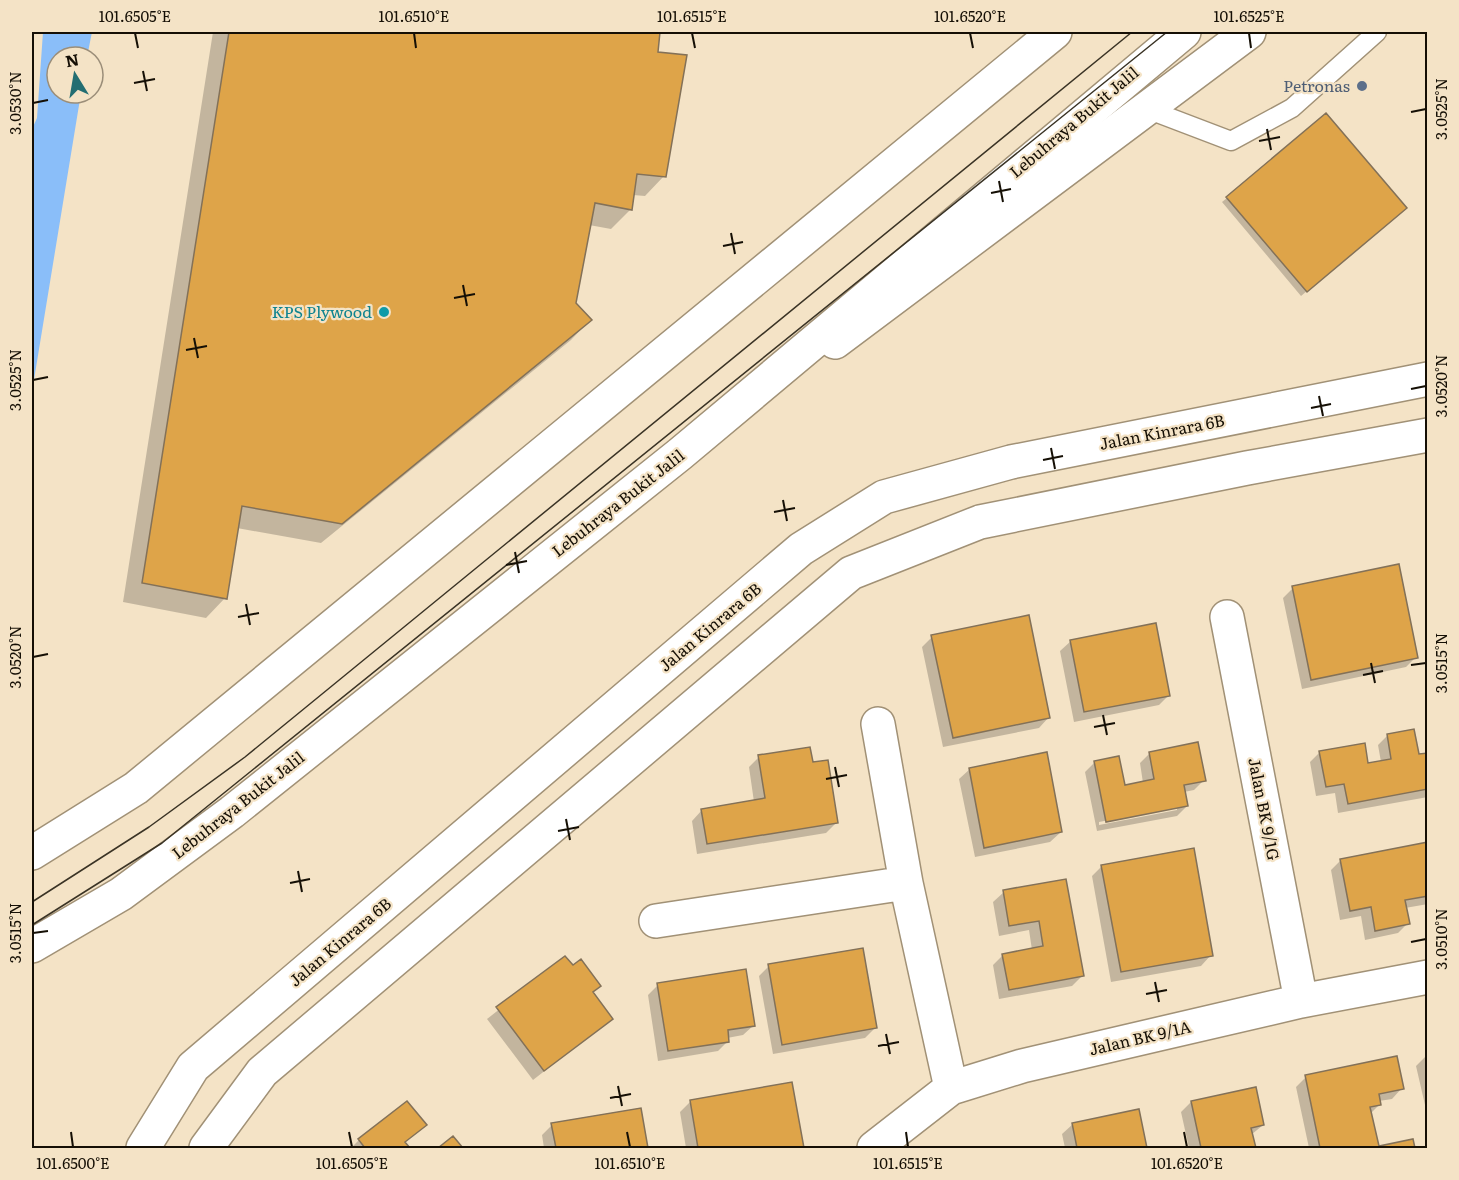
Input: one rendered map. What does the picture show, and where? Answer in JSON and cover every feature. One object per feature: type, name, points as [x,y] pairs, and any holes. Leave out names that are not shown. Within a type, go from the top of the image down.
[{"type":"main road","points":[[32,853],[136,788],[1055,32]]},
{"type":"main road","name":"Lebuhraya Bukit Jalil","points":[[32,946],[121,894],[232,812],[680,454],[1184,32]]},
{"type":"main road","points":[[680,454],[935,269],[1249,32]]},
{"type":"main road","name":"Jalan Kinrara 6B","points":[[143,1149],[193,1067],[801,549],[884,497],[1011,462],[1428,379]]},
{"type":"main road","points":[[206,1149],[262,1072],[851,573],[980,522],[1247,468],[1428,435]]},
{"type":"main road","name":"Jalan BK 9/1G","points":[[1227,617],[1301,1001]]},
{"type":"main road","points":[[878,724],[906,883],[951,1088]]},
{"type":"main road","points":[[656,921],[906,883]]},
{"type":"main road","name":"Jalan BK 9/1A","points":[[874,1149],[951,1088],[1022,1066],[1301,1001],[1428,977]]},
{"type":"lane","points":[[1147,110],[1231,141],[1292,108],[1377,32]]},
{"type":"water","points":[[43,32],[92,32],[89,45],[45,45],[45,105],[79,105],[32,392],[32,129],[37,118]]},
{"type":"building","name":"KPS Plywood","points":[[229,32],[660,32],[658,52],[687,55],[666,177],[637,174],[632,210],[595,203],[576,303],[592,320],[342,524],[242,506],[227,599],[142,583]]},
{"type":"building","points":[[1326,113],[1407,208],[1307,292],[1226,197]]},
{"type":"building","points":[[1399,564],[1418,658],[1311,680],[1292,586]]},
{"type":"building","points":[[1029,615],[1050,718],[953,738],[931,635]]},
{"type":"building","points":[[1156,623],[1170,696],[1084,712],[1070,640]]},
{"type":"building","points":[[1414,729],[1419,754],[1428,753],[1428,789],[1348,804],[1344,784],[1326,787],[1319,751],[1365,743],[1368,763],[1391,759],[1387,734]]},
{"type":"building","points":[[1198,742],[1206,781],[1184,785],[1188,806],[1106,822],[1094,761],[1119,756],[1125,785],[1154,779],[1149,752]]},
{"type":"building","points":[[810,747],[813,762],[828,760],[838,823],[707,844],[701,809],[765,798],[758,755]]},
{"type":"building","points":[[1047,752],[1062,832],[984,848],[969,768]]},
{"type":"building","points":[[1428,842],[1428,896],[1405,900],[1410,924],[1375,931],[1371,907],[1350,911],[1340,859]]},
{"type":"building","points":[[1194,848],[1213,956],[1121,972],[1101,865]]},
{"type":"building","points":[[1066,879],[1084,976],[1009,990],[1002,954],[1043,946],[1039,921],[1009,926],[1003,890]]},
{"type":"building","points":[[863,948],[877,1028],[782,1045],[768,964]]},
{"type":"building","points":[[565,956],[573,965],[581,959],[601,986],[593,992],[613,1019],[544,1071],[496,1007]]},
{"type":"building","points":[[746,969],[755,1026],[728,1030],[729,1042],[668,1051],[657,983]]},
{"type":"building","points":[[1397,1056],[1404,1089],[1379,1094],[1381,1105],[1370,1107],[1379,1146],[1413,1139],[1415,1148],[1320,1148],[1305,1075]]},
{"type":"building","points":[[792,1082],[804,1148],[698,1148],[690,1100]]},
{"type":"building","points":[[1256,1087],[1264,1125],[1251,1128],[1256,1148],[1201,1148],[1191,1101]]},
{"type":"building","points":[[407,1101],[427,1125],[405,1142],[410,1148],[365,1148],[358,1139]]},
{"type":"building","points":[[641,1108],[648,1148],[556,1148],[551,1123]]},
{"type":"building","points":[[1139,1109],[1147,1148],[1077,1148],[1072,1123]]},
{"type":"building","points":[[453,1136],[463,1148],[438,1148]]},
{"type":"tram line","points":[[32,902],[149,827],[245,757],[1132,32]]},
{"type":"tram line","points":[[32,925],[162,843],[1167,32]]},
{"type":"place","name":"Petronas","points":[[1362,86]]},
{"type":"place","name":"KPS Plywood","points":[[384,312]]}]
